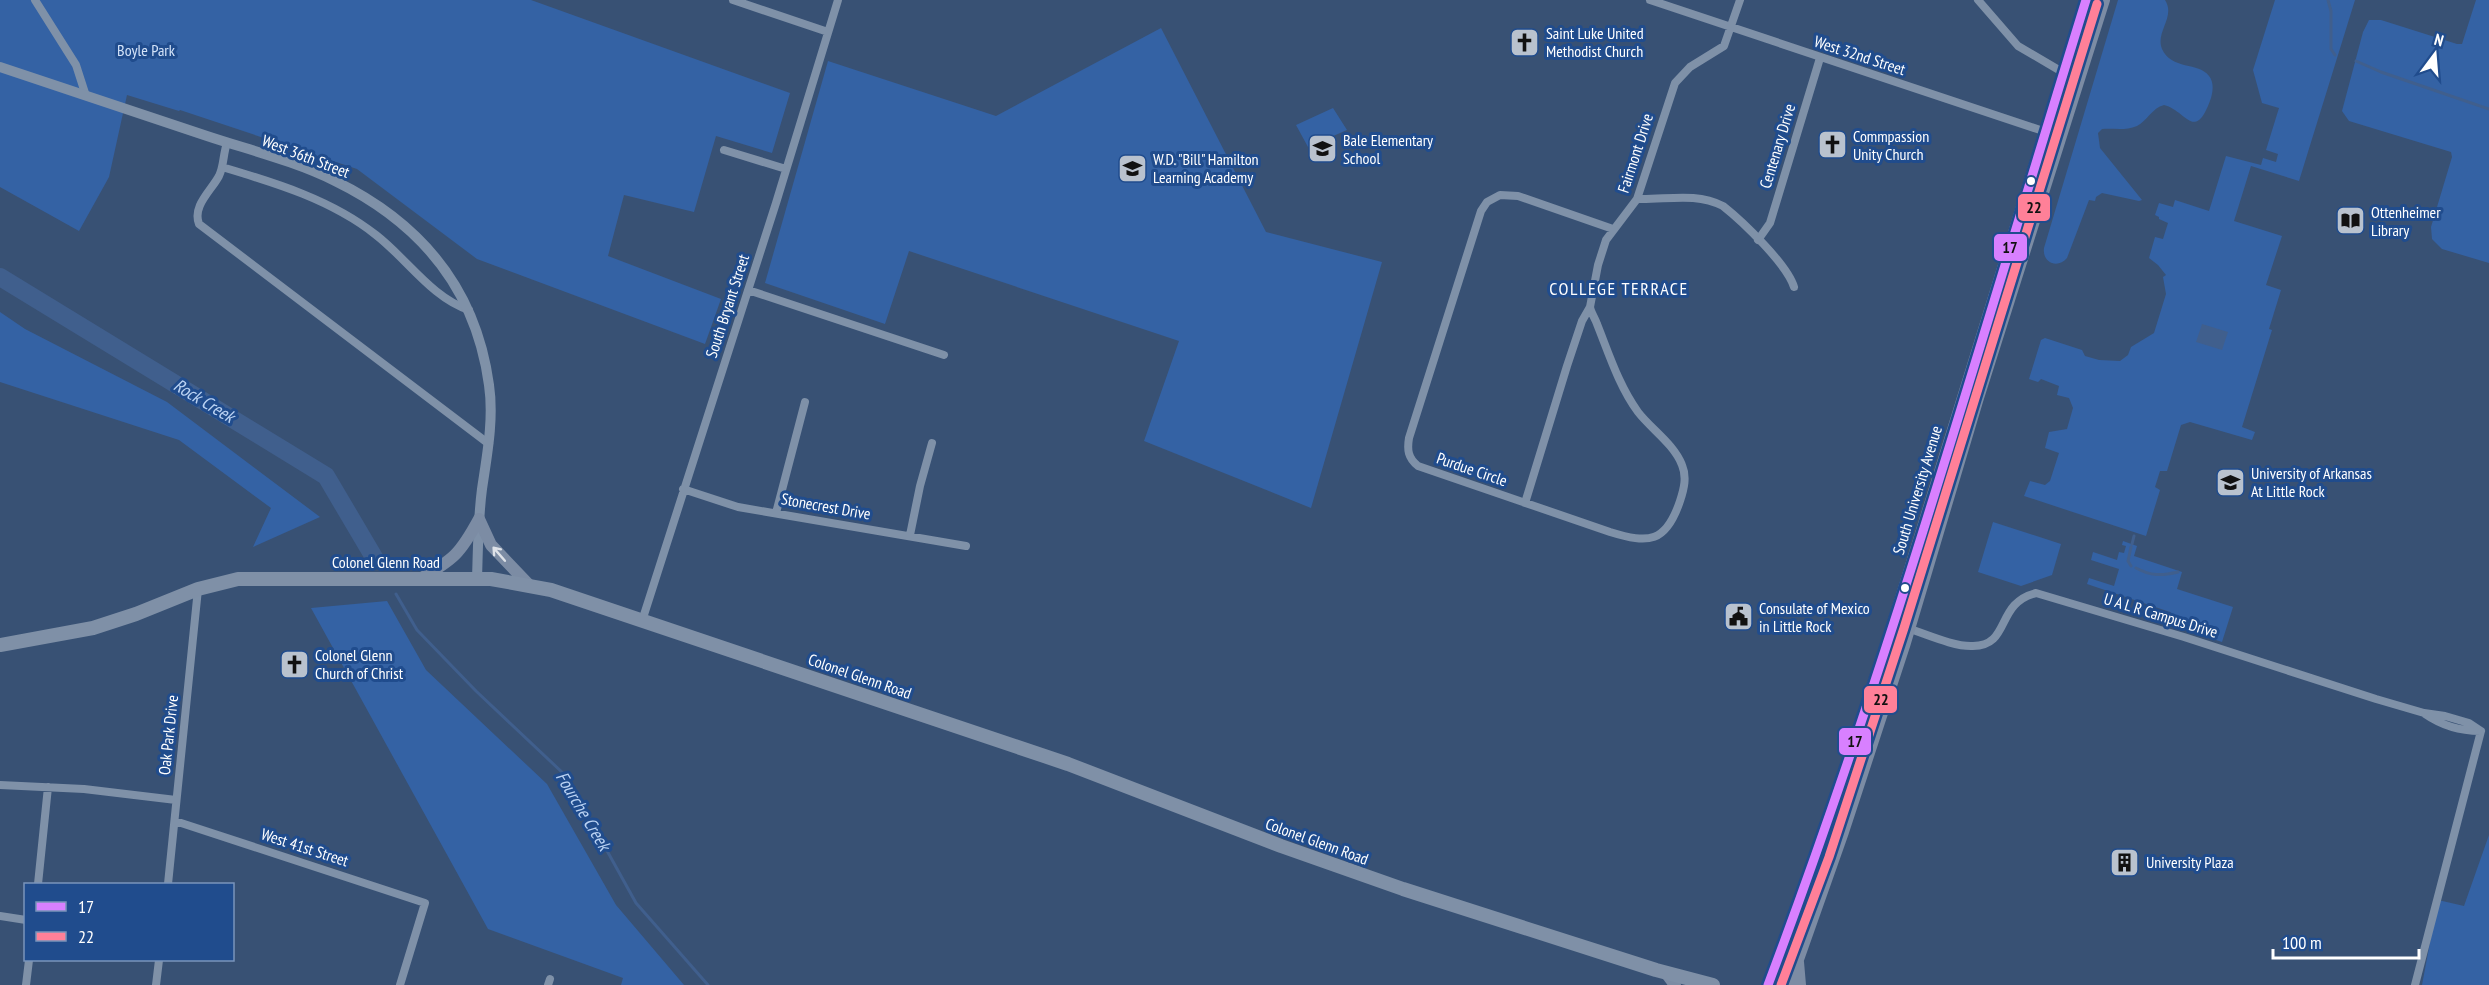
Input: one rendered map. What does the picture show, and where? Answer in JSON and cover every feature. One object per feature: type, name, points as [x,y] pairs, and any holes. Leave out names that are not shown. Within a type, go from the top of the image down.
[{"type":"main road","name":"South University Avenue","points":[[1768,985],[1818,853],[1889,635],[2086,0]]},
{"type":"main road","name":"South University Avenue","points":[[1789,985],[1843,832],[1910,629],[1977,401],[2104,0]]},
{"type":"main road","points":[[420,579],[451,561],[461,550],[479,519]]},
{"type":"main road","points":[[479,519],[491,545],[528,584]]},
{"type":"main road","name":"Colonel Glenn Road","points":[[0,645],[93,628],[136,614],[198,589],[238,579],[477,579],[528,584],[1062,762],[1338,867],[1666,973],[1688,983],[1713,985]]},
{"type":"main road","points":[[1798,959],[1800,985]]},
{"type":"street","points":[[35,0],[76,65],[86,96]]},
{"type":"street","points":[[733,0],[828,32]]},
{"type":"street","name":"South Bryant Street","points":[[642,621],[838,0]]},
{"type":"street","name":"West 32nd Street","points":[[1650,0],[2061,137]]},
{"type":"street","name":"Fairmont Drive","points":[[1525,503],[1567,366],[1582,321],[1590,307],[1598,265],[1606,240],[1637,199],[1675,83],[1690,67],[1724,46],[1740,0]]},
{"type":"street","points":[[1978,0],[2018,46],[2064,73]]},
{"type":"street","name":"Centenary Drive","points":[[1758,240],[1770,223],[1820,58]]},
{"type":"street","name":"West 36th Street","points":[[0,67],[334,180],[396,218],[429,248],[455,283],[469,310],[489,384],[489,444],[479,519],[477,579]]},
{"type":"street","points":[[226,142],[222,167],[198,209],[199,224],[489,444]]},
{"type":"street","points":[[724,150],[786,169]]},
{"type":"street","points":[[222,167],[310,197],[355,220],[386,244],[437,291],[456,306],[469,310]]},
{"type":"street","name":"Purdue Circle","points":[[1590,307],[1604,345],[1632,403],[1679,458],[1685,476],[1684,489],[1670,526],[1660,534],[1645,539],[1635,540],[1610,532],[1418,466],[1409,456],[1409,438],[1483,208],[1500,195],[1507,194],[1533,200],[1613,229]]},
{"type":"street","points":[[1637,199],[1694,197],[1714,201],[1731,212],[1758,240],[1782,266],[1791,278],[1794,287]]},
{"type":"street","points":[[748,290],[944,355]]},
{"type":"street","points":[[776,513],[805,402]]},
{"type":"street","points":[[910,536],[932,443]]},
{"type":"street","name":"Stonecrest Drive","points":[[683,489],[738,507],[966,546]]},
{"type":"street","name":"Oak Park Drive","points":[[168,883],[198,589]]},
{"type":"street","name":"U A L R Campus Drive","points":[[1910,629],[1965,646],[1982,645],[1996,637],[2014,603],[2020,598],[2036,593],[2127,619],[2424,713],[2437,713],[2469,723],[2481,731],[2415,985]]},
{"type":"street","points":[[0,784],[176,800]]},
{"type":"street","points":[[38,883],[48,787]]},
{"type":"street","name":"West 41st Street","points":[[175,821],[425,903],[400,985]]},
{"type":"street","points":[[0,916],[24,920]]},
{"type":"street","points":[[27,985],[29,961]]},
{"type":"street","points":[[156,985],[159,961]]},
{"type":"green space","name":"Boyle Park","points":[[0,0],[531,0],[790,93],[772,153],[716,136],[694,212],[624,195],[608,256],[721,299],[705,344],[477,259],[357,169],[180,110],[127,95],[109,177],[79,231],[0,187]]},
{"type":"green space","points":[[2118,0],[2165,0],[2168,12],[2161,37],[2162,49],[2172,60],[2199,69],[2209,76],[2213,87],[2212,95],[2205,112],[2195,122],[2164,105],[2133,128],[2102,129],[2098,133],[2100,148],[2142,200],[2102,193],[2096,197],[2095,201],[2089,200],[2067,258],[2055,264],[2045,257],[2044,248]]},
{"type":"green space","points":[[2275,0],[2355,0],[2299,181],[2251,166],[2234,221],[2282,236],[2266,285],[2281,290],[2269,329],[2272,330],[2242,427],[2255,432],[2252,440],[2190,422],[2181,425],[2167,471],[2160,471],[2155,487],[2160,490],[2146,536],[2024,496],[2030,481],[2045,485],[2050,481],[2059,453],[2045,448],[2049,432],[2067,429],[2073,408],[2069,398],[2057,395],[2059,386],[2041,379],[2038,382],[2029,379],[2041,340],[2045,338],[2082,350],[2085,356],[2099,360],[2120,361],[2128,355],[2131,347],[2154,333],[2166,294],[2163,277],[2166,275],[2149,258],[2155,237],[2163,239],[2168,223],[2155,215],[2159,203],[2173,207],[2175,200],[2209,211],[2226,156],[2261,165],[2263,158],[2276,162],[2278,154],[2266,150],[2279,108],[2262,103],[2253,70]]},
{"type":"green space","points":[[2476,0],[2489,0],[2489,263],[2442,249],[2432,239],[2431,227],[2452,157],[2451,152],[2349,121],[2342,111],[2363,32],[2369,20],[2381,20],[2462,44]]},
{"type":"green space","points":[[1161,28],[1266,232],[1382,262],[1311,508],[1144,441],[1179,341],[909,251],[885,324],[765,283],[828,61],[996,116]]},
{"type":"green space","points":[[1333,108],[1347,130],[1308,147],[1296,125]]},
{"type":"green space","points":[[0,312],[25,329],[167,402],[320,517],[253,547],[271,508],[179,440],[0,382]]},
{"type":"green space","points":[[1993,522],[2061,544],[2052,575],[2021,586],[1978,572]]},
{"type":"green space","points":[[2123,541],[2137,546],[2134,556],[2182,572],[2177,589],[2233,607],[2222,642],[2195,633],[2170,612],[2087,584],[2089,578],[2114,586],[2119,569],[2091,560],[2093,552],[2117,560],[2119,552],[2124,553],[2126,546],[2122,545]]},
{"type":"green space","points":[[387,601],[426,670],[547,784],[616,905],[684,985],[621,985],[623,978],[488,929],[311,608]]},
{"type":"green space","points":[[2489,835],[2489,985],[2422,985],[2438,900],[2464,906]]},
{"type":"shaded area","points":[[2202,324],[2228,332],[2222,350],[2196,342]]},
{"type":"waterway","points":[[2328,0],[2331,11],[2331,49],[2335,55]]},
{"type":"waterway","points":[[2356,61],[2381,72],[2489,109]]},
{"type":"waterway","name":"Rock Creek","points":[[0,277],[326,476],[375,559]]},
{"type":"waterway","points":[[2132,544],[2134,536]]},
{"type":"waterway","points":[[2131,547],[2128,561],[2131,566]]},
{"type":"waterway","points":[[2136,568],[2156,575],[2178,572]]},
{"type":"waterway","name":"Fourche Creek","points":[[396,594],[417,630],[476,691],[565,775],[636,903],[708,985]]},
{"type":"transit line","name":"17","points":[[1768,985],[1813,863],[1895,618],[2086,0]]},
{"type":"transit line","name":"22","points":[[1781,985],[1829,857],[1904,628],[2097,4]]},
{"type":"place","name":"Saint Luke United Methodist Church","points":[[1525,42]]},
{"type":"place","name":"Commpassion Unity Church","points":[[1832,145]]},
{"type":"place","name":"Bale Elementary School","points":[[1322,149]]},
{"type":"place","name":"W.D. \"Bill\" Hamilton Learning Academy","points":[[1132,168]]},
{"type":"place","name":"Ottenheimer Library","points":[[2350,221]]},
{"type":"place","name":"University of Arkansas At Little Rock","points":[[2230,482]]},
{"type":"place","name":"Consulate of Mexico in Little Rock","points":[[1738,617]]},
{"type":"place","name":"Colonel Glenn Church of Christ","points":[[294,664]]},
{"type":"place","name":"University Plaza","points":[[2125,862]]},
{"type":"district","name":"COLLEGE TERRACE","points":[[1619,289]]}]
